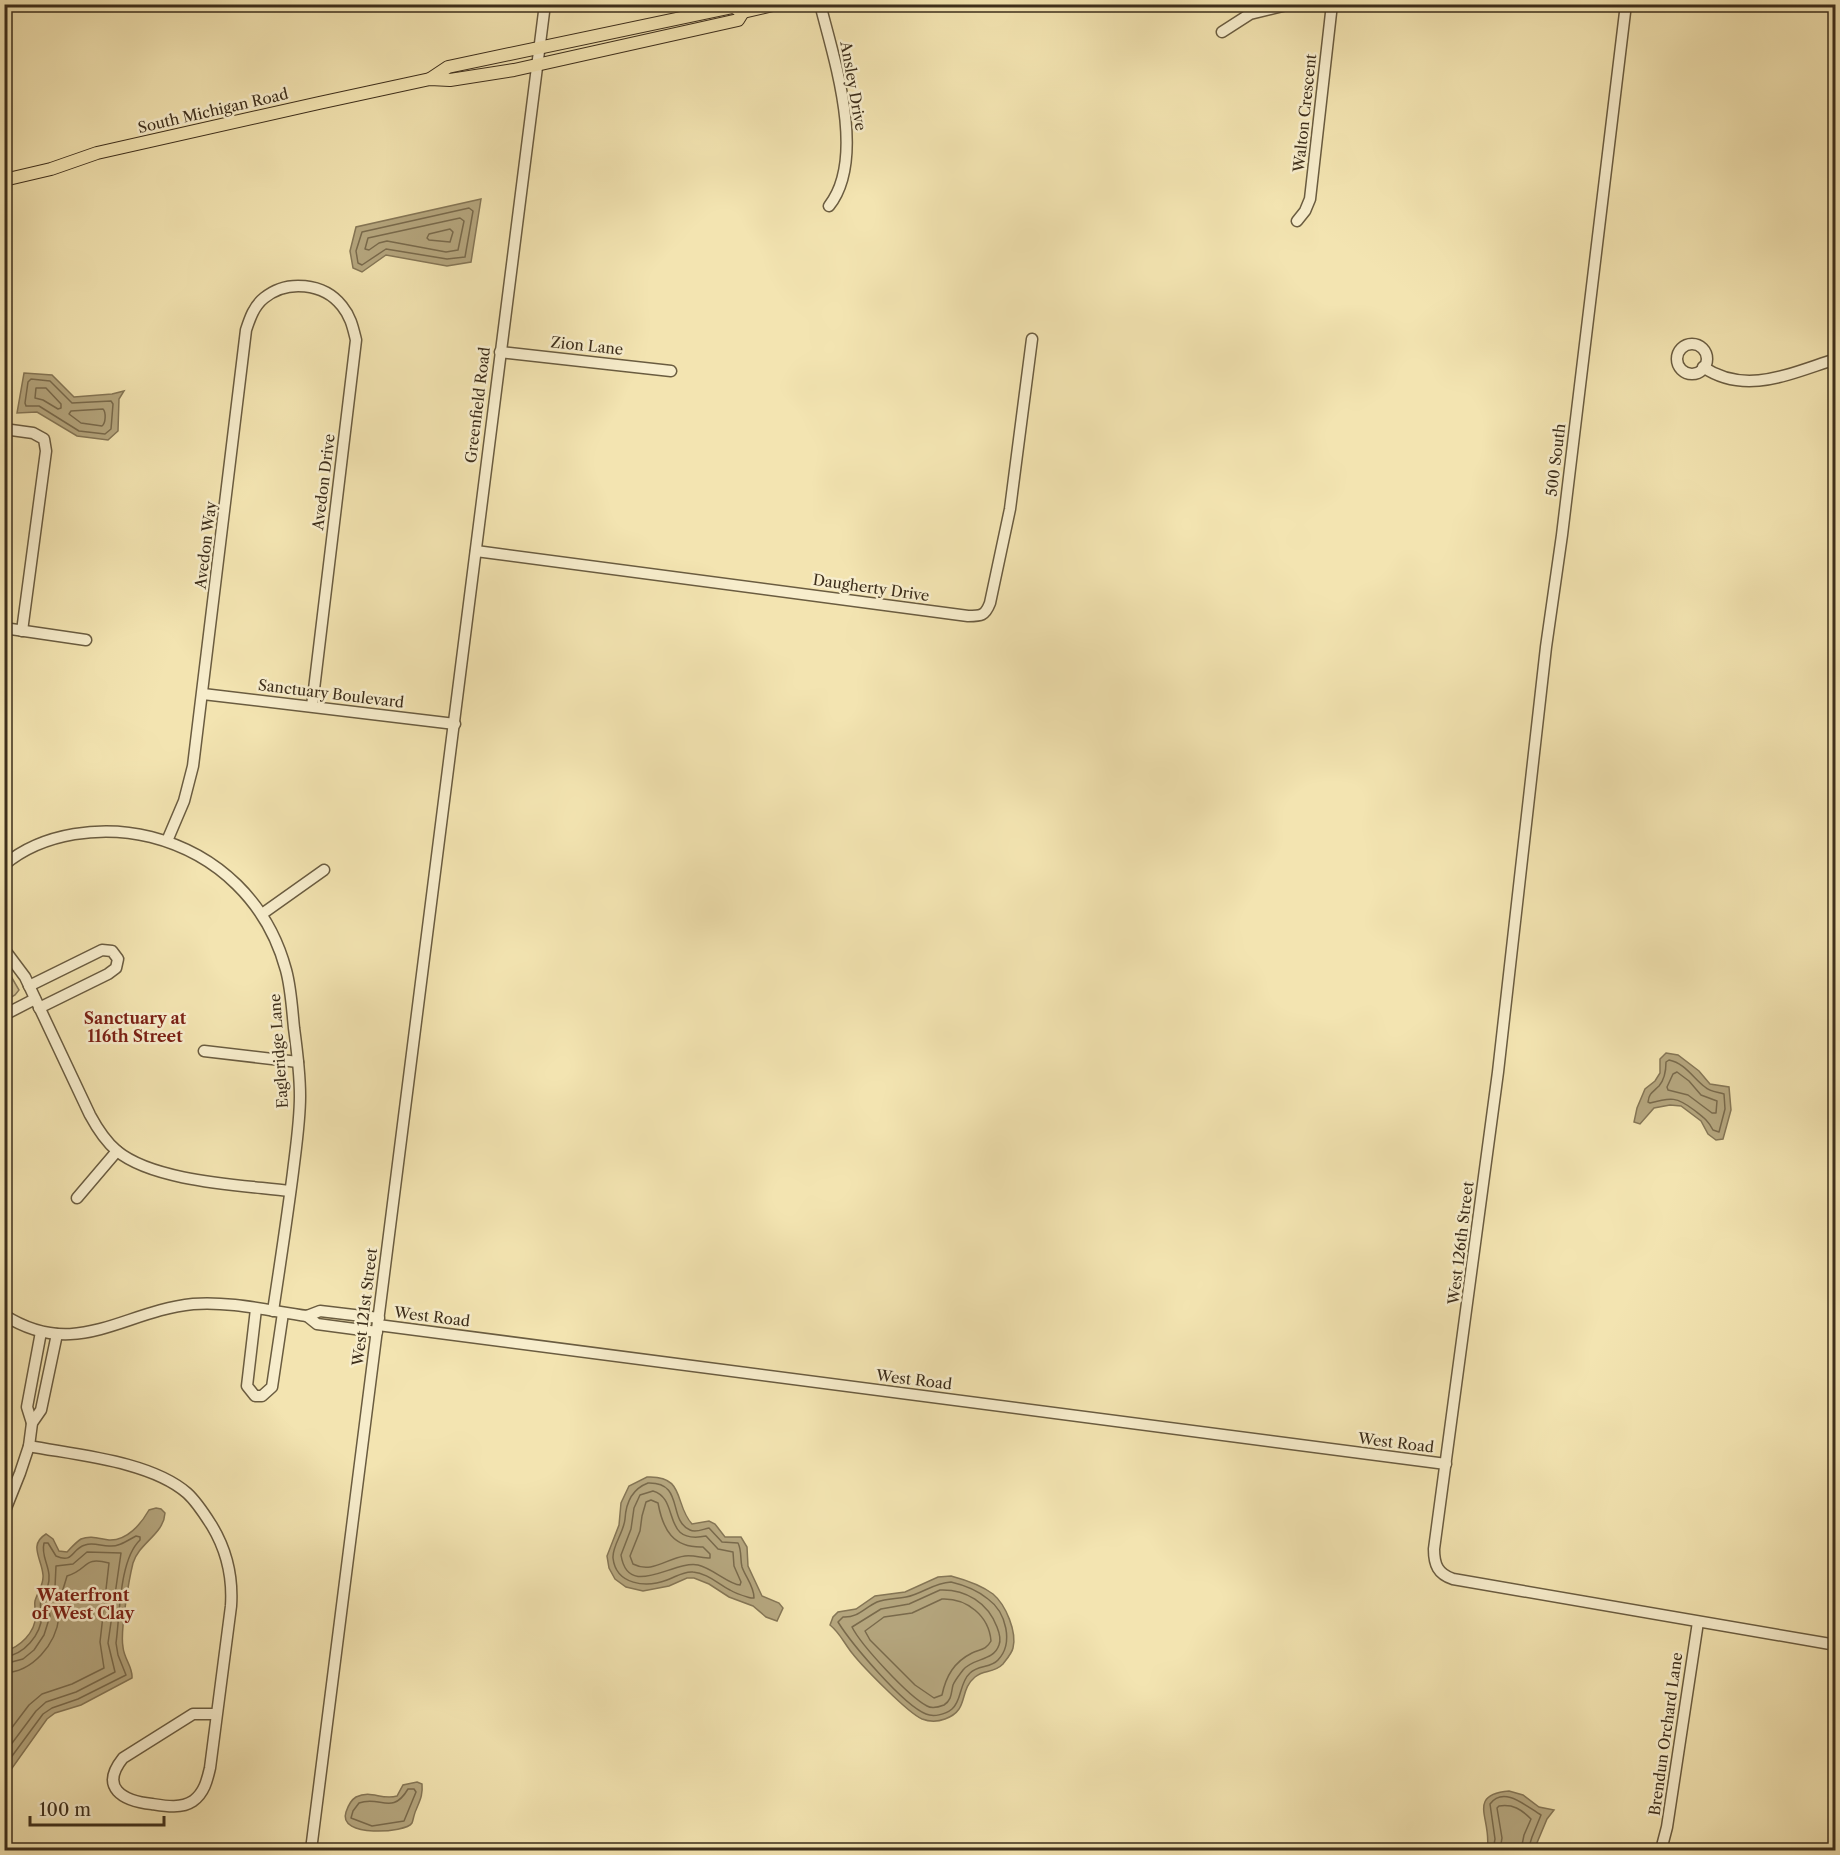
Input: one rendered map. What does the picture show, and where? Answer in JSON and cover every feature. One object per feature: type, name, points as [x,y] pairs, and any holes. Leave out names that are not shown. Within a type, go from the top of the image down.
[{"type":"main road","name":"South Michigan Road","points":[[430,79],[448,67],[540,47],[733,7],[743,12],[777,4]]},
{"type":"main road","name":"South Michigan Road","points":[[4,180],[51,169],[97,153],[430,79],[450,80],[537,65],[738,21],[743,12]]},
{"type":"street","name":"Greenfield Road","points":[[450,767],[545,4]]},
{"type":"street","name":"Ansley Drive","points":[[820,4],[847,130],[842,188],[830,206]]},
{"type":"street","points":[[1222,32],[1250,14],[1291,4]]},
{"type":"street","name":"Walton Crescent","points":[[1297,221],[1305,211],[1310,199],[1332,4]]},
{"type":"street","name":"500 South","points":[[1515,919],[1626,4]]},
{"type":"street","name":"Avedon Way","points":[[167,841],[189,785],[203,694],[246,330],[251,313],[262,299],[273,292],[307,285]]},
{"type":"street","name":"Avedon Drive","points":[[307,285],[329,294],[342,306],[352,321],[356,340],[312,706]]},
{"type":"street","name":"Daugherty Drive","points":[[476,551],[968,616],[984,615],[990,603],[1010,509],[1032,339]]},
{"type":"street","name":"Zion Lane","points":[[500,352],[671,371]]},
{"type":"street","points":[[1704,368],[1726,380],[1758,382],[1836,359]]},
{"type":"street","points":[[4,429],[33,433],[44,440],[46,451],[22,631]]},
{"type":"street","points":[[4,628],[86,640]]},
{"type":"street","name":"Sanctuary Boulevard","points":[[203,694],[455,724]]},
{"type":"street","name":"West 121st Street","points":[[311,1851],[450,767]]},
{"type":"street","name":"Eagleridge Lane","points":[[4,865],[45,842],[68,836],[123,832],[167,841],[204,858],[238,885],[262,914],[278,945],[287,971],[300,1097],[272,1387],[262,1396],[255,1396],[247,1386],[256,1309]]},
{"type":"street","points":[[262,914],[324,870]]},
{"type":"street","name":"West 126th Street","points":[[1515,919],[1498,1072],[1434,1561],[1439,1570],[1448,1578],[1456,1580],[1698,1622]]},
{"type":"street","points":[[4,949],[29,986],[101,1135],[117,1151],[138,1165],[176,1176],[290,1191]]},
{"type":"street","points":[[4,1015],[37,1004],[108,974],[116,968],[118,959],[112,951],[102,950],[29,986]]},
{"type":"street","points":[[204,1051],[298,1062]]},
{"type":"street","points":[[77,1198],[117,1151]]},
{"type":"street","name":"West Road","points":[[4,1315],[41,1332],[78,1334],[107,1328],[177,1306],[218,1304],[307,1316],[320,1311],[378,1325],[1446,1464]]},
{"type":"street","points":[[4,1513],[29,1446],[32,1424],[27,1407],[41,1332]]},
{"type":"street","points":[[32,1424],[41,1410],[57,1334]]},
{"type":"street","points":[[29,1446],[127,1465],[151,1472],[171,1482],[187,1493],[207,1517],[228,1559],[232,1590],[217,1714],[207,1782],[201,1794],[191,1802],[180,1806],[135,1803],[116,1790],[113,1774],[123,1758],[193,1714],[217,1714]]},
{"type":"street","points":[[1698,1622],[1836,1645]]},
{"type":"street","name":"Brendun Orchard Lane","points":[[1660,1851],[1667,1827],[1698,1622]]},
{"type":"shaded area","points":[[5,966],[19,990],[5,1001]]},
{"type":"water","points":[[481,199],[471,262],[447,266],[386,255],[362,272],[353,268],[350,251],[356,227]]},
{"type":"water","points":[[24,373],[52,375],[74,397],[124,391],[119,399],[118,431],[108,440],[77,436],[37,412],[17,413]]},
{"type":"water","points":[[1666,1053],[1678,1055],[1699,1071],[1710,1084],[1729,1087],[1731,1110],[1723,1139],[1716,1140],[1708,1134],[1701,1121],[1681,1106],[1670,1105],[1654,1108],[1640,1124],[1634,1122],[1645,1089],[1655,1081],[1660,1073],[1660,1059]]},
{"type":"water","points":[[647,1477],[668,1481],[674,1486],[686,1516],[692,1524],[709,1521],[715,1524],[725,1537],[741,1537],[747,1547],[748,1566],[762,1596],[779,1603],[783,1608],[777,1621],[766,1617],[753,1606],[729,1597],[709,1584],[694,1578],[643,1591],[626,1587],[615,1579],[609,1568],[607,1556],[619,1525],[621,1503],[629,1486]]},
{"type":"water","points":[[156,1508],[165,1513],[164,1520],[136,1556],[125,1605],[122,1640],[132,1678],[81,1705],[55,1713],[47,1719],[5,1778],[5,1651],[26,1638],[35,1622],[35,1601],[43,1579],[37,1553],[38,1543],[46,1534],[53,1539],[59,1551],[67,1552],[85,1538],[116,1540],[133,1531],[149,1510]]},
{"type":"water","points":[[951,1576],[978,1585],[998,1599],[1012,1627],[1014,1642],[1003,1664],[978,1675],[970,1682],[958,1711],[939,1721],[928,1721],[915,1715],[886,1689],[858,1660],[830,1625],[838,1612],[856,1609],[875,1596],[905,1592],[938,1577]]},
{"type":"water","points":[[417,1782],[422,1784],[422,1794],[412,1823],[407,1826],[386,1831],[361,1830],[346,1820],[346,1812],[351,1801],[356,1797],[367,1794],[397,1796],[403,1785]]},
{"type":"water","points":[[1509,1791],[1523,1795],[1539,1807],[1554,1810],[1547,1819],[1534,1850],[1487,1850],[1484,1804],[1496,1793]]},
{"type":"district","name":"Sanctuary at 116th Street","points":[[135,1027]]},
{"type":"district","name":"Waterfront of West Clay","points":[[83,1604]]}]
